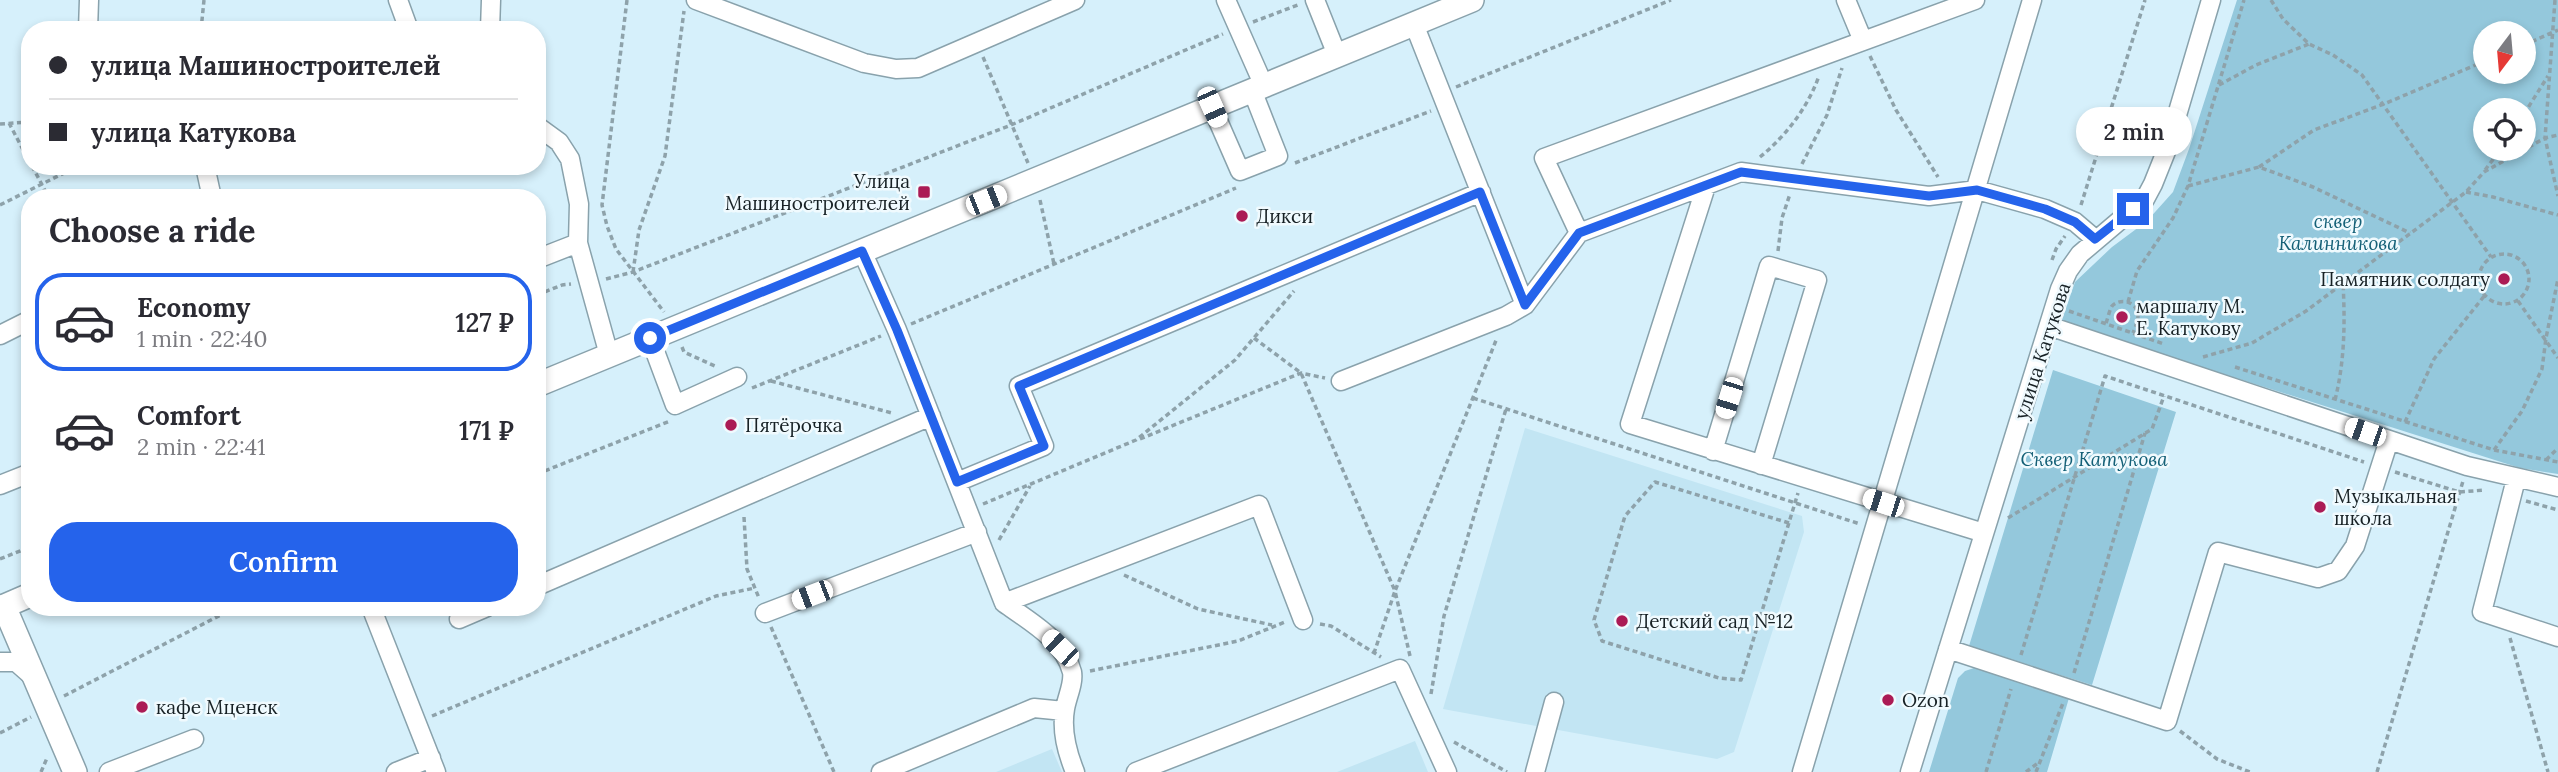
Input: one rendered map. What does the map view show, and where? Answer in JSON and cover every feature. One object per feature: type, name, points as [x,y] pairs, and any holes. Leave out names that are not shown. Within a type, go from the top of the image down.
[{"type":"main road","points":[[546,381],[1472,0]]},
{"type":"main road","points":[[21,599],[2,607],[75,772]]},
{"type":"street","points":[[88,21],[89,0]]},
{"type":"street","points":[[398,0],[406,21]]},
{"type":"street","points":[[490,21],[491,0]]},
{"type":"street","points":[[696,0],[864,63],[896,69],[918,68],[1075,0]]},
{"type":"street","points":[[1212,107],[1240,171],[1278,156],[1238,28],[1226,0]]},
{"type":"street","points":[[1312,0],[1337,55]]},
{"type":"street","points":[[1846,0],[1856,44]]},
{"type":"street","points":[[1579,233],[1544,158],[1975,0]]},
{"type":"street","points":[[1802,772],[2032,0]]},
{"type":"street","name":"улица Катукова","points":[[1910,772],[2068,271],[2095,239],[2145,198],[2153,184],[2167,149],[2211,0]]},
{"type":"street","points":[[1414,24],[1525,305]]},
{"type":"street","points":[[546,133],[559,142],[570,159],[579,204],[578,243],[609,355]]},
{"type":"street","points":[[1341,382],[1506,316],[1525,305],[1579,233],[1741,172],[1929,196],[1977,190],[2045,209],[2075,222],[2095,239]]},
{"type":"street","points":[[1706,186],[1630,424],[1883,503],[1985,530]]},
{"type":"street","points":[[957,482],[1044,446],[1019,386],[1480,192]]},
{"type":"street","points":[[546,255],[578,243]]},
{"type":"street","points":[[862,251],[897,330],[924,419],[957,482],[1004,603],[1042,630],[1060,648],[1072,674],[1064,711],[1065,747],[1075,772]]},
{"type":"street","points":[[1713,451],[1769,266],[1777,268],[1817,280],[1761,465]]},
{"type":"street","points":[[0,335],[21,324]]},
{"type":"street","points":[[2049,327],[2467,466],[2516,479],[2558,486]]},
{"type":"street","points":[[650,338],[675,405],[741,384]]},
{"type":"street","points":[[546,582],[924,419]]},
{"type":"street","points":[[1948,649],[2167,721],[2218,552],[2318,578],[2338,571],[2355,546],[2389,440]]},
{"type":"street","points":[[0,485],[21,477]]},
{"type":"street","points":[[2516,479],[2482,612],[2558,637]]},
{"type":"street","points":[[1004,603],[1259,505],[1303,620]]},
{"type":"street","points":[[765,613],[976,532]]},
{"type":"street","points":[[374,616],[433,765],[396,772]]},
{"type":"street","points":[[459,619],[466,616]]},
{"type":"street","points":[[0,662],[16,662],[36,679]]},
{"type":"street","points":[[1136,772],[1405,664],[1426,726],[1447,772]]},
{"type":"street","points":[[1535,772],[1554,702]]},
{"type":"street","points":[[881,772],[1034,708],[1064,711]]},
{"type":"street","points":[[108,772],[194,739]]},
{"type":"path","points":[[202,21],[204,0]]},
{"type":"path","points":[[627,0],[603,205],[607,226],[616,249],[663,308],[684,352],[741,384],[756,386],[769,381],[1247,183]]},
{"type":"path","points":[[633,272],[639,230],[665,156],[686,0]]},
{"type":"path","points":[[546,291],[562,285],[591,283],[633,272],[1011,125],[1238,28],[1312,0]]},
{"type":"path","points":[[1286,167],[1337,145],[1431,111],[1442,95],[1671,0]]},
{"type":"path","points":[[2128,302],[2137,271],[2173,219],[2188,186],[2244,0]]},
{"type":"path","points":[[2271,0],[2283,19],[2309,44],[2333,55],[2362,75],[2491,257]]},
{"type":"path","points":[[2555,0],[2545,138],[2558,196]]},
{"type":"path","points":[[2536,40],[2558,30]]},
{"type":"path","points":[[976,43],[1035,180],[1054,264]]},
{"type":"path","points":[[1777,268],[1782,218],[1795,179],[1827,115],[1856,44]]},
{"type":"path","points":[[1856,44],[1948,194]]},
{"type":"path","points":[[2218,86],[2256,65],[2309,44]]},
{"type":"path","points":[[1741,172],[1777,143],[1812,95],[1826,55]]},
{"type":"path","points":[[2188,186],[2259,167],[2314,130],[2473,66]]},
{"type":"path","points":[[2534,98],[2549,74]]},
{"type":"path","points":[[0,124],[21,122]]},
{"type":"path","points":[[9,123],[21,145]]},
{"type":"path","points":[[2484,172],[2545,138],[2558,135]]},
{"type":"path","points":[[2203,357],[2252,343],[2306,311],[2466,192],[2492,161]]},
{"type":"path","points":[[2259,167],[2313,187],[2410,233]]},
{"type":"path","points":[[36,175],[44,189]]},
{"type":"path","points":[[31,189],[60,175]]},
{"type":"path","points":[[2466,192],[2558,215]]},
{"type":"path","points":[[0,205],[21,194]]},
{"type":"path","points":[[2511,254],[2527,266],[2529,286],[2518,301],[2497,304],[2481,292],[2479,272],[2491,257],[2511,254]]},
{"type":"path","points":[[1136,440],[1235,360],[1296,290],[1308,264]]},
{"type":"path","points":[[2483,490],[2494,450],[2522,411],[2542,369],[2558,279]]},
{"type":"path","points":[[2335,400],[2342,371],[2345,331],[2343,282]]},
{"type":"path","points":[[2404,422],[2434,359],[2485,295]]},
{"type":"path","points":[[2518,301],[2558,358]]},
{"type":"path","points":[[2106,324],[2113,305],[2128,302],[2136,307],[2138,315],[2133,333]]},
{"type":"path","points":[[2055,306],[2168,345]]},
{"type":"path","points":[[1374,653],[1395,591],[1506,316]]},
{"type":"path","points":[[1254,338],[1301,373],[1341,382]]},
{"type":"path","points":[[2191,353],[2217,362]]},
{"type":"path","points":[[2230,366],[2494,450],[2558,462]]},
{"type":"path","points":[[968,510],[1301,373]]},
{"type":"path","points":[[1072,674],[1238,641],[1274,626],[1303,620],[1331,626],[1374,653],[1405,664],[1395,591],[1301,373]]},
{"type":"path","points":[[1986,772],[2105,376],[2459,492],[2483,490],[2558,510]]},
{"type":"path","points":[[769,381],[924,419]]},
{"type":"path","points":[[741,384],[756,386]]},
{"type":"path","points":[[1985,530],[2006,520],[2151,429],[2164,396]]},
{"type":"path","points":[[1473,398],[1875,529]]},
{"type":"path","points":[[1506,409],[1444,616],[1426,726],[1507,772]]},
{"type":"path","points":[[546,470],[673,419]]},
{"type":"path","points":[[2036,772],[2069,689],[2145,433]]},
{"type":"path","points":[[2546,460],[2558,448]]},
{"type":"path","points":[[2377,772],[2467,466]]},
{"type":"path","points":[[1789,523],[1655,482],[1625,516],[1594,620],[1602,641],[1719,678],[1741,680],[1803,478]]},
{"type":"path","points":[[987,559],[1031,484]]},
{"type":"path","points":[[743,497],[747,569],[835,772]]},
{"type":"path","points":[[0,559],[21,551]]},
{"type":"path","points":[[1103,565],[1198,609],[1274,626]]},
{"type":"path","points":[[416,723],[716,596],[755,588]]},
{"type":"path","points":[[0,733],[22,724],[46,705],[219,616]]},
{"type":"path","points":[[2504,619],[2548,772]]},
{"type":"path","points":[[2167,721],[2217,759],[2250,772]]},
{"type":"path","points":[[2026,772],[2039,762]]},
{"type":"shaded area","name":"Детский сад №12","points":[[1525,428],[1802,516],[1804,532],[1734,752],[1717,759],[1443,709]]},
{"type":"shaded area","points":[[1415,741],[1428,772],[1337,772]]},
{"type":"shaded area","points":[[1052,749],[1062,772],[996,772]]},
{"type":"green space","name":"сквер Калинникова","points":[[2237,0],[2558,0],[2558,474],[2520,468],[2116,340],[2062,320],[2075,282],[2112,247],[2147,221],[2173,192]]},
{"type":"green space","name":"Сквер Катукова","points":[[2053,370],[2176,412],[2092,685],[1969,646]]},
{"type":"green space","points":[[1974,668],[2069,698],[2047,772],[1929,772],[1958,678],[1965,671]]},
{"type":"place","name":"Улица Машиностроителей","points":[[924,192]]},
{"type":"place","name":"Дикси","points":[[1242,216]]},
{"type":"place","name":"Памятник солдату","points":[[2504,279]]},
{"type":"place","name":"маршалу М. Е. Катукову","points":[[2122,317]]},
{"type":"place","name":"Пятёрочка","points":[[731,425]]},
{"type":"place","name":"Музыкальная школа","points":[[2320,507]]},
{"type":"place","name":"Детский сад №12","points":[[1622,621]]},
{"type":"place","name":"Ozon","points":[[1888,700]]},
{"type":"place","name":"кафе Мценск","points":[[142,707]]},
{"type":"route","points":[[650,338],[862,251],[897,330],[957,482],[1044,446],[1019,386],[1480,192],[1525,305],[1579,233],[1741,172],[1929,196],[1977,190],[2045,209],[2075,222],[2095,239],[2133,209]]}]
